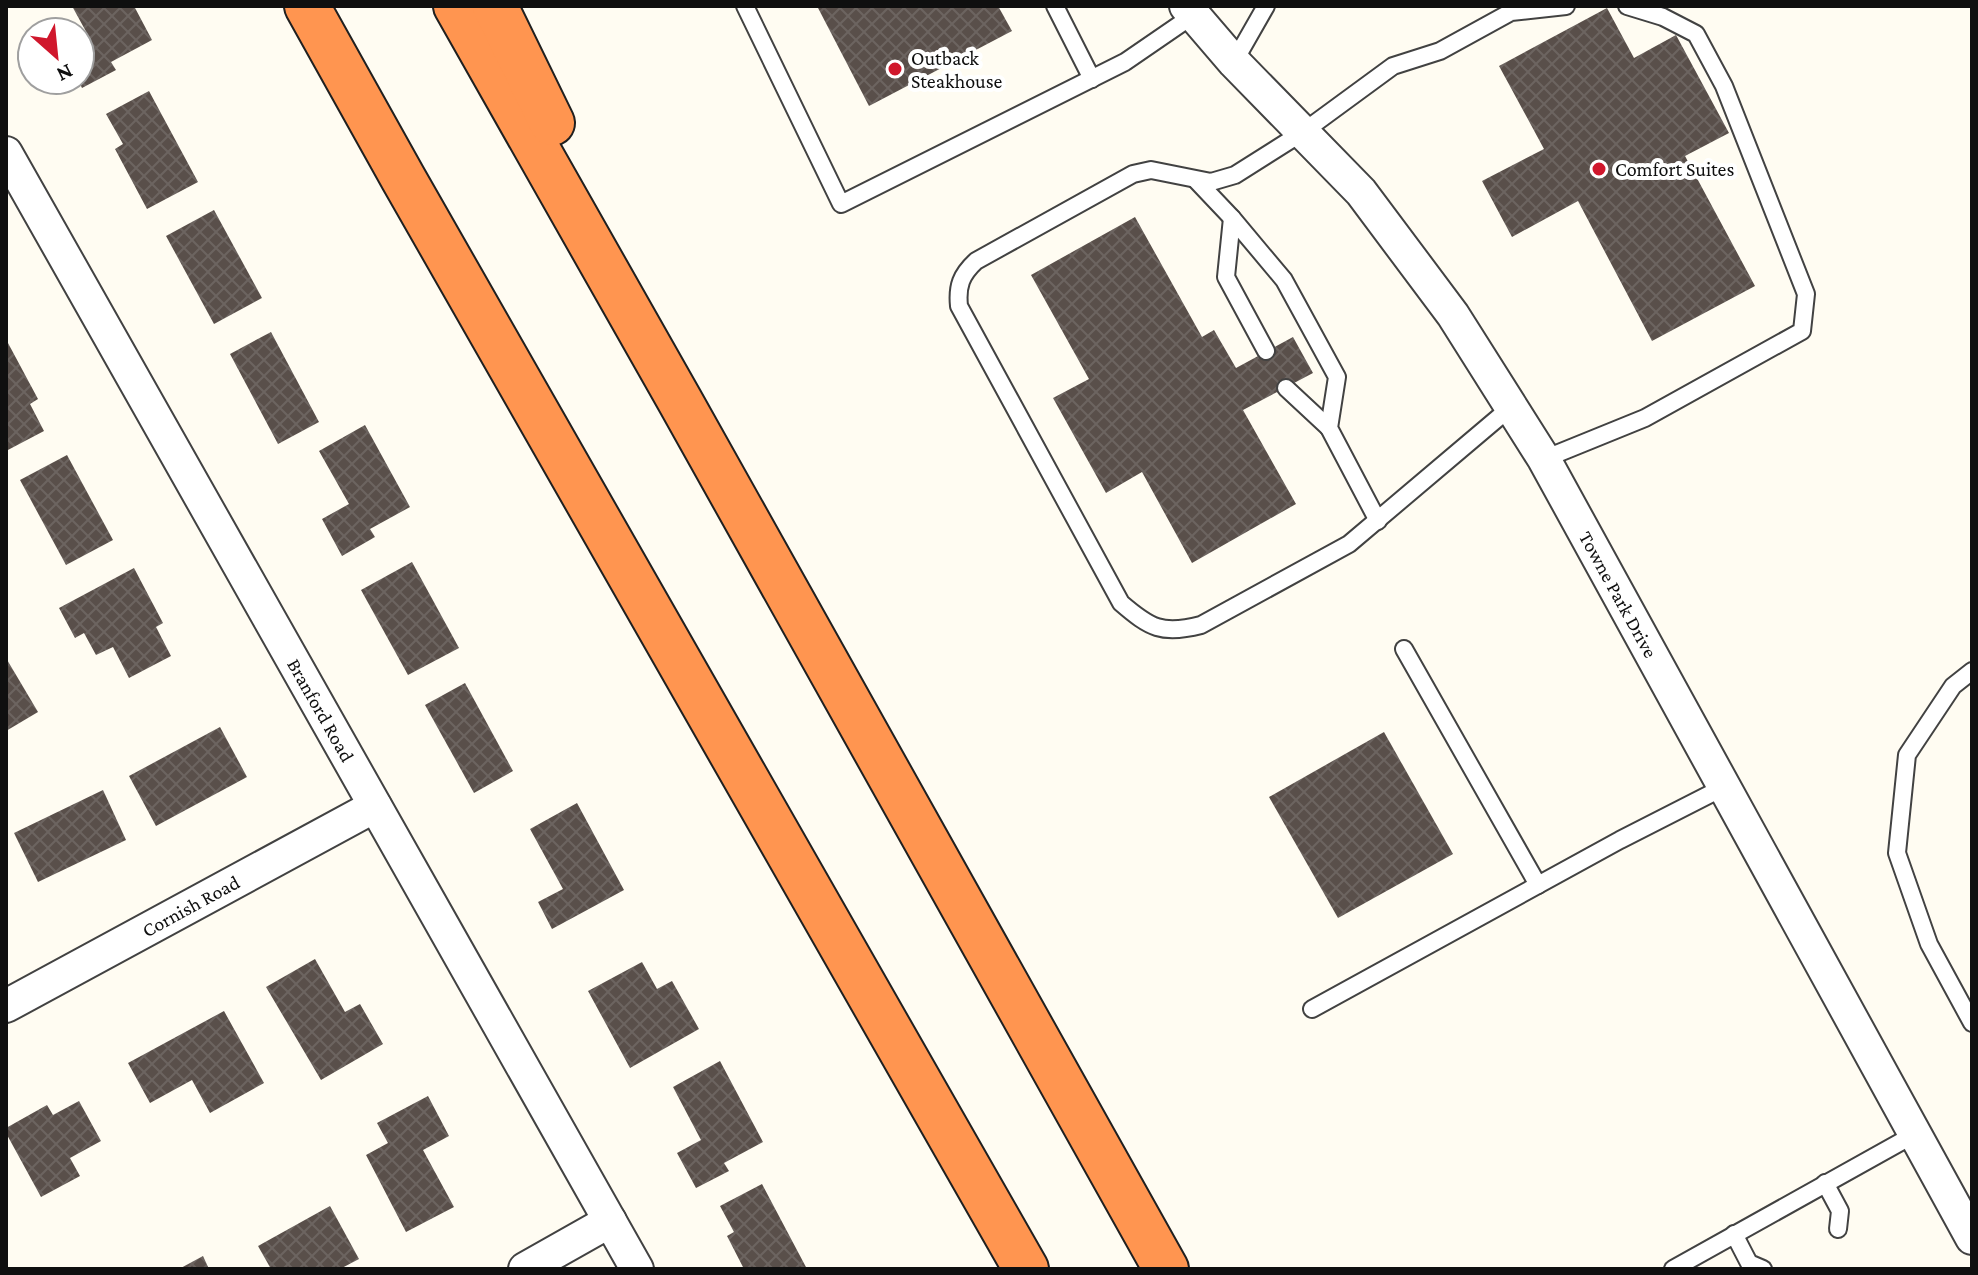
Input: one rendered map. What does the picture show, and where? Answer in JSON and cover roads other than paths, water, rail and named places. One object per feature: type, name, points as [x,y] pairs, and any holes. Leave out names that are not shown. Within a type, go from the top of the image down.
[{"type":"highway","points":[[290,6],[403,178]]},
{"type":"highway","points":[[307,6],[1026,1269]]},
{"type":"highway","points":[[456,6],[1166,1269]]},
{"type":"highway","points":[[495,6],[680,401]]},
{"type":"street","name":"Towne Park Drive","points":[[1189,11],[1234,62],[1361,192],[1453,315],[1544,459],[1972,1238]]},
{"type":"street","name":"Branford Road","points":[[6,153],[637,1269]]},
{"type":"street","name":"Cornish Road","points":[[12,993],[375,806]]},
{"type":"street","points":[[525,1269],[610,1221]]},
{"type":"lane","points":[[745,6],[841,204],[1125,62],[1189,11]]},
{"type":"lane","points":[[1055,6],[1092,79]]},
{"type":"lane","points":[[1234,62],[1266,6]]},
{"type":"lane","points":[[1511,407],[1349,544],[1201,625],[1178,631],[1156,628],[1121,603],[959,306],[958,289],[964,272],[976,261],[1133,174],[1151,170],[1171,172],[1211,182],[1235,175],[1303,132],[1393,66],[1440,51],[1511,12],[1566,6]]},
{"type":"lane","points":[[1544,459],[1645,418],[1802,331],[1806,294],[1724,86],[1696,34],[1663,17],[1627,6]]},
{"type":"lane","points":[[1196,180],[1284,280],[1337,377],[1329,428]]},
{"type":"lane","points":[[1232,218],[1226,277],[1266,351]]},
{"type":"lane","points":[[1286,388],[1329,428],[1378,521]]},
{"type":"lane","points":[[1404,649],[1538,885]]},
{"type":"lane","points":[[1972,671],[1953,686],[1907,755],[1897,853],[1929,944],[1972,1023]]},
{"type":"lane","points":[[1312,1009],[1724,787]]},
{"type":"lane","points":[[1673,1269],[1915,1134]]},
{"type":"lane","points":[[1825,1183],[1840,1211],[1838,1229]]},
{"type":"lane","points":[[1734,1234],[1749,1263],[1763,1269]]},
{"type":"place","name":"Outback Steakhouse","points":[[895,69]]},
{"type":"place","name":"Comfort Suites","points":[[1599,169]]}]
